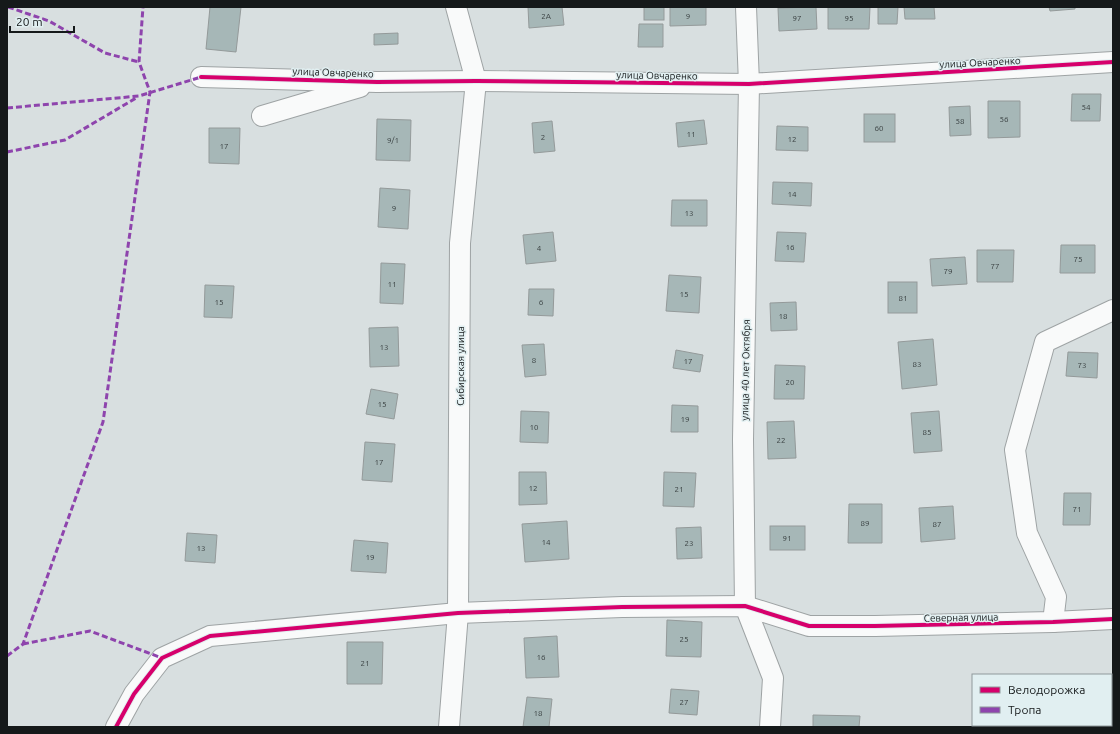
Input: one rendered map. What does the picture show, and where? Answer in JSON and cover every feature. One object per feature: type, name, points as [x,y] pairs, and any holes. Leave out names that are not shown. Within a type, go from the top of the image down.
[{"type":"street","name":"Сибирская улица","points":[[449,727],[458,613],[460,243],[476,81],[456,7]]},
{"type":"street","name":"улица 40 лет Октября","points":[[746,7],[749,84],[743,440],[745,606],[773,678],[770,727]]},
{"type":"street","name":"улица Овчаренко","points":[[201,77],[377,82],[476,81],[749,84],[1113,62]]},
{"type":"street","points":[[262,116],[377,82]]},
{"type":"street","points":[[1053,622],[1056,597],[1027,533],[1015,450],[1045,342],[1113,310]]},
{"type":"street","name":"Северная улица","points":[[116,727],[134,694],[162,658],[210,636],[458,613],[622,607],[745,606],[809,626],[1053,622],[1113,619]]},
{"type":"building","points":[[210,7],[241,7],[236,52],[206,49]]},
{"type":"building","points":[[528,7],[562,7],[564,25],[529,28]]},
{"type":"building","points":[[644,7],[664,7],[664,20],[644,20]]},
{"type":"building","points":[[670,7],[706,7],[706,25],[670,26]]},
{"type":"building","points":[[816,7],[817,29],[779,31],[778,8]]},
{"type":"building","points":[[828,7],[870,7],[869,29],[828,29]]},
{"type":"building","points":[[878,7],[898,7],[897,24],[878,24]]},
{"type":"building","points":[[904,7],[934,7],[935,19],[905,19]]},
{"type":"building","points":[[1049,7],[1075,7],[1075,9],[1050,11]]},
{"type":"building","points":[[639,24],[663,24],[663,47],[638,47]]},
{"type":"building","points":[[398,33],[398,44],[374,45],[374,34]]},
{"type":"building","points":[[1072,94],[1101,94],[1100,121],[1071,121]]},
{"type":"building","points":[[988,101],[1020,101],[1020,137],[988,138]]},
{"type":"building","points":[[970,106],[971,135],[950,136],[949,107]]},
{"type":"building","points":[[864,114],[895,114],[895,142],[864,142]]},
{"type":"building","points":[[377,119],[411,120],[410,161],[376,160]]},
{"type":"building","points":[[704,120],[707,144],[678,147],[676,123]]},
{"type":"building","points":[[552,121],[555,151],[534,153],[532,123]]},
{"type":"building","points":[[777,126],[808,127],[808,151],[776,150]]},
{"type":"building","points":[[209,128],[240,128],[239,164],[209,163]]},
{"type":"building","points":[[773,182],[812,183],[811,206],[772,204]]},
{"type":"building","points":[[380,188],[410,190],[408,229],[378,227]]},
{"type":"building","points":[[672,200],[707,200],[707,226],[671,226]]},
{"type":"building","points":[[553,232],[556,261],[526,264],[523,235]]},
{"type":"building","points":[[777,232],[806,233],[804,262],[775,261]]},
{"type":"building","points":[[1061,245],[1095,245],[1095,273],[1060,273]]},
{"type":"building","points":[[977,250],[1014,250],[1013,282],[977,282]]},
{"type":"building","points":[[965,257],[967,284],[932,286],[930,259]]},
{"type":"building","points":[[381,263],[405,264],[403,304],[380,303]]},
{"type":"building","points":[[669,275],[701,277],[699,313],[666,311]]},
{"type":"building","points":[[888,282],[917,282],[917,313],[888,313]]},
{"type":"building","points":[[205,285],[234,286],[232,318],[204,317]]},
{"type":"building","points":[[529,289],[554,289],[553,316],[528,315]]},
{"type":"building","points":[[796,302],[797,330],[771,331],[770,303]]},
{"type":"building","points":[[398,327],[399,366],[370,367],[369,328]]},
{"type":"building","points":[[933,339],[937,385],[902,389],[898,342]]},
{"type":"building","points":[[544,344],[546,375],[525,377],[522,345]]},
{"type":"building","points":[[676,350],[703,355],[700,372],[673,368]]},
{"type":"building","points":[[1068,352],[1098,353],[1097,378],[1066,376]]},
{"type":"building","points":[[775,365],[805,366],[804,399],[774,399]]},
{"type":"building","points":[[371,389],[398,394],[394,419],[366,414]]},
{"type":"building","points":[[672,405],[698,406],[698,432],[671,432]]},
{"type":"building","points":[[521,411],[549,412],[548,443],[520,442]]},
{"type":"building","points":[[939,411],[942,451],[914,453],[911,413]]},
{"type":"building","points":[[794,421],[796,458],[768,459],[767,422]]},
{"type":"building","points":[[365,442],[395,444],[392,482],[362,480]]},
{"type":"building","points":[[519,472],[546,472],[547,504],[519,505]]},
{"type":"building","points":[[664,472],[696,473],[694,507],[663,506]]},
{"type":"building","points":[[1064,493],[1091,493],[1090,525],[1063,525]]},
{"type":"building","points":[[849,504],[882,504],[882,543],[848,543]]},
{"type":"building","points":[[953,506],[955,539],[921,542],[919,508]]},
{"type":"building","points":[[567,521],[569,559],[525,562],[522,524]]},
{"type":"building","points":[[770,526],[805,526],[805,550],[770,550]]},
{"type":"building","points":[[701,527],[702,558],[677,559],[676,528]]},
{"type":"building","points":[[187,533],[217,535],[215,563],[185,561]]},
{"type":"building","points":[[354,540],[388,543],[386,573],[351,571]]},
{"type":"building","points":[[667,620],[702,622],[701,657],[666,656]]},
{"type":"building","points":[[557,636],[559,677],[526,678],[524,638]]},
{"type":"building","points":[[347,642],[383,642],[382,684],[347,684]]},
{"type":"building","points":[[671,689],[699,691],[697,715],[669,713]]},
{"type":"building","points":[[527,697],[552,699],[549,727],[523,727]]},
{"type":"building","points":[[813,715],[860,716],[859,727],[813,727]]},
{"type":"marked path","points":[[8,7],[49,21],[105,53],[139,62]]},
{"type":"marked path","points":[[7,656],[23,644],[103,422],[150,92],[139,62],[143,7]]},
{"type":"marked path","points":[[7,108],[139,96],[201,77]]},
{"type":"marked path","points":[[7,152],[65,140],[136,98]]},
{"type":"marked path","points":[[23,644],[90,631],[162,658]]},
{"type":"cycle path","points":[[201,77],[377,82],[476,81],[749,84],[1113,62]]},
{"type":"cycle path","points":[[116,727],[134,694],[162,658],[210,636],[458,613],[622,607],[745,606],[809,626],[1053,622],[1113,619]]}]
